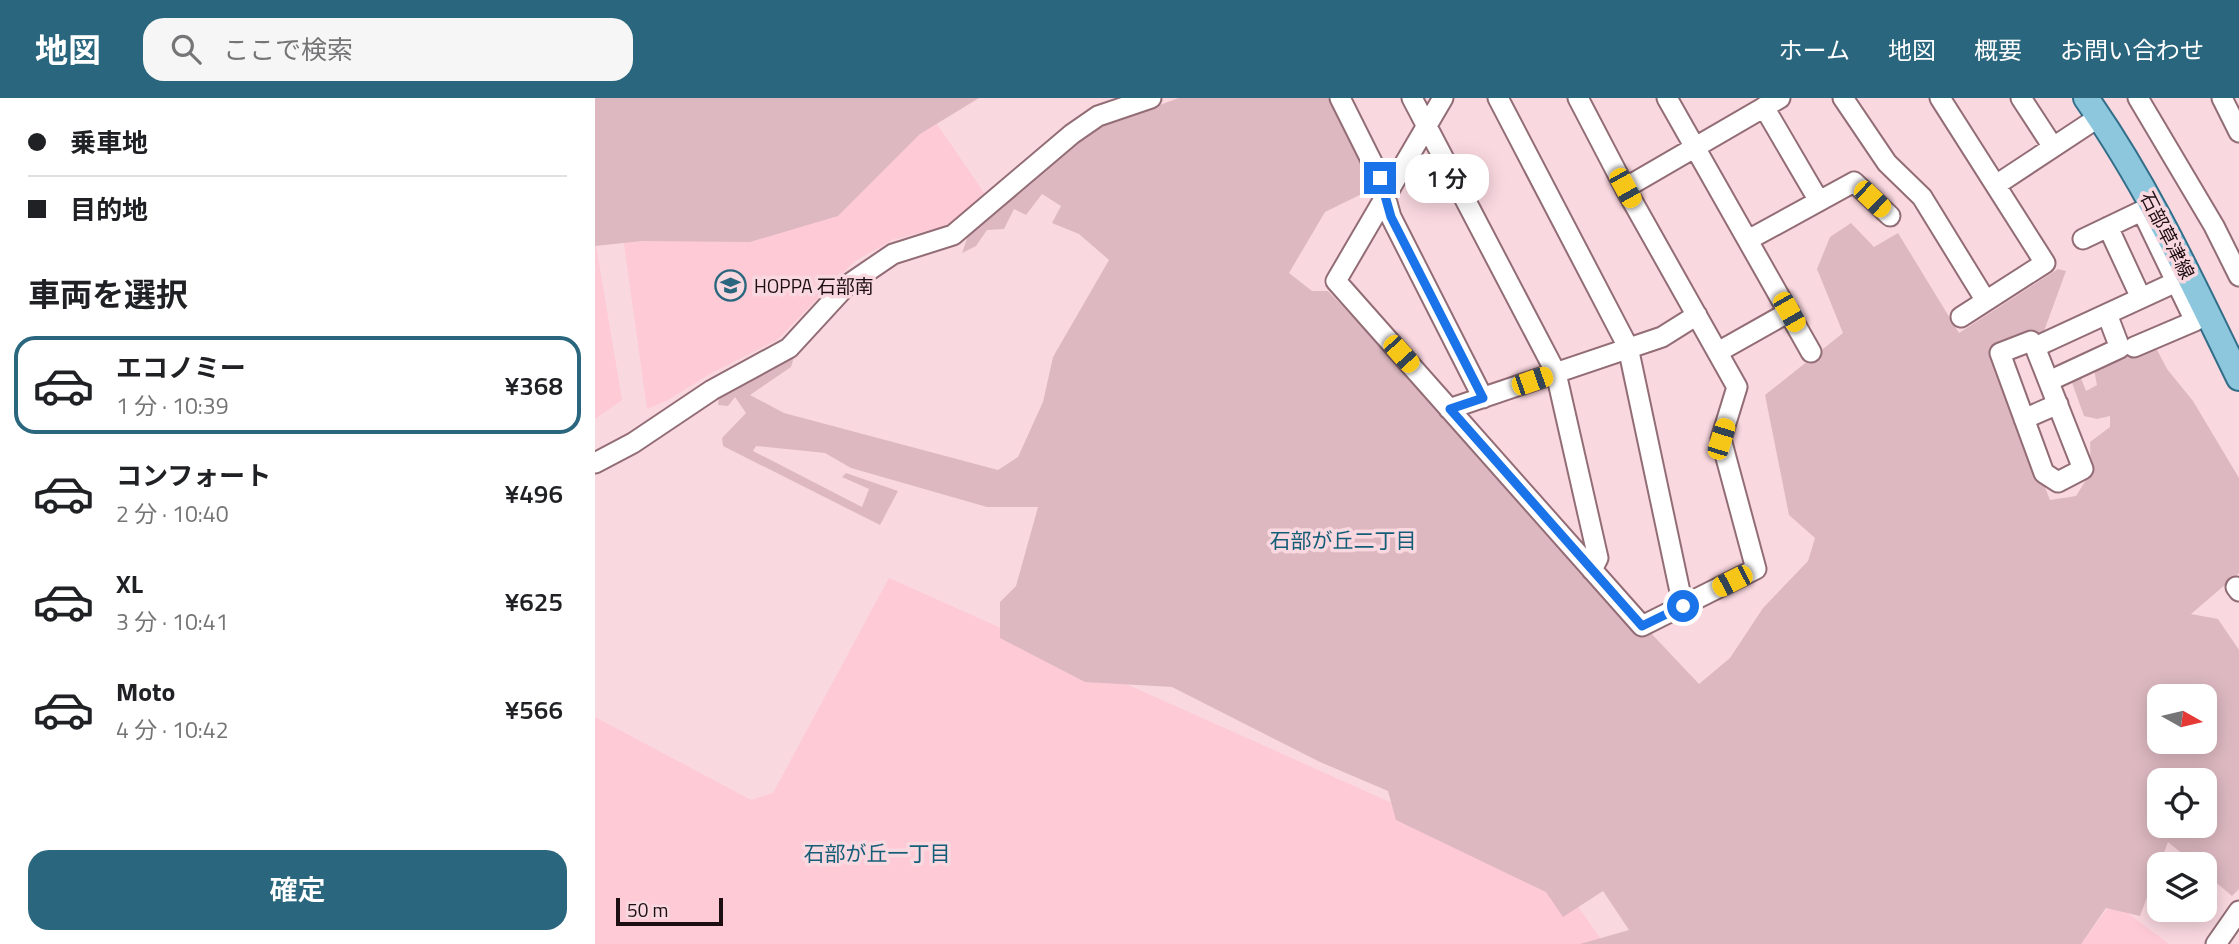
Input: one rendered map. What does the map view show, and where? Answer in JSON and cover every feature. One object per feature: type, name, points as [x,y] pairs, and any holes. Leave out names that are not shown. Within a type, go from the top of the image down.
[{"type":"main road","name":"石部草津線","points":[[2093,107],[2117,142],[2183,279],[2239,378]]},
{"type":"street","points":[[595,463],[633,443],[712,390],[789,348],[846,286],[893,254],[953,235],[1072,134],[1098,116],[1151,98]]},
{"type":"street","points":[[1340,98],[1380,178],[1391,217],[1483,398]]},
{"type":"street","points":[[1412,98],[1556,373],[1598,558],[1592,570]]},
{"type":"street","points":[[1443,98],[1336,281],[1642,626],[1756,569],[1721,439],[1737,387],[1625,188],[1578,98]]},
{"type":"street","points":[[1498,98],[1628,347],[1683,606]]},
{"type":"street","points":[[1667,98],[1811,352]]},
{"type":"street","points":[[1843,98],[1887,163],[1922,197],[1986,301]]},
{"type":"street","points":[[1940,98],[2045,263],[1961,317]]},
{"type":"street","points":[[2021,98],[2053,147]]},
{"type":"street","points":[[2138,98],[2214,226],[2239,276]]},
{"type":"street","points":[[1625,188],[1772,103],[1819,201]]},
{"type":"street","points":[[2230,105],[2239,132]]},
{"type":"street","points":[[1996,185],[2053,147],[2093,107]]},
{"type":"street","points":[[1748,240],[1854,182],[1890,216]]},
{"type":"street","points":[[2083,239],[2148,208]]},
{"type":"street","points":[[2108,227],[2141,298]]},
{"type":"street","points":[[2035,347],[2183,279],[2195,321],[2134,347]]},
{"type":"street","points":[[1718,352],[1789,312]]},
{"type":"street","points":[[2049,382],[2120,348],[2107,314]]},
{"type":"street","points":[[1450,409],[1662,337],[1697,316]]},
{"type":"street","points":[[2031,341],[2049,382],[2083,468],[2058,482],[2044,473],[2000,353],[2031,341]]},
{"type":"street","points":[[2024,419],[2058,404]]},
{"type":"street","points":[[2216,944],[2239,911]]},
{"type":"shaded area","points":[[595,98],[979,98],[920,134],[838,216],[750,242],[642,241],[595,246]]},
{"type":"shaded area","points":[[1179,98],[1328,98],[1374,188],[1325,212],[1289,273],[1312,291],[1328,291],[1699,684],[1730,658],[1763,608],[1808,561],[1815,538],[1789,515],[1765,395],[1843,333],[1817,269],[1830,237],[1851,223],[1874,247],[1898,233],[1959,333],[2058,269],[2066,271],[2044,331],[1995,360],[2050,500],[2076,496],[2091,472],[2090,442],[2110,427],[2110,416],[2097,419],[2084,416],[2070,377],[2079,373],[2086,391],[2097,385],[2093,365],[2154,344],[2167,369],[2193,401],[2239,478],[2239,573],[2191,614],[2218,619],[2239,650],[2239,889],[2232,896],[2217,883],[2217,852],[2180,852],[2168,842],[2164,852],[2147,852],[2147,898],[2140,916],[2106,908],[2081,944],[1580,944],[1629,930],[1603,891],[1563,917],[1546,892],[1396,820],[1388,791],[1320,762],[1172,687],[1085,682],[1000,638],[1000,602],[1016,586],[1038,507],[987,507],[851,468],[825,453],[756,446],[753,451],[862,507],[869,489],[842,477],[846,473],[898,491],[880,525],[723,446],[722,438],[746,413],[735,397],[728,406],[718,405],[719,398],[794,357],[791,367],[750,395],[784,413],[998,470],[1018,457],[1043,402],[1053,357],[1109,260],[1079,234],[1052,223],[1061,206],[1042,194],[1026,215],[1014,209],[1004,229],[987,230],[976,246],[962,253],[968,236],[1066,150],[1096,128]]},
{"type":"shaded area","name":"HOPPA 石部南","points":[[932,117],[985,194],[949,225],[892,240],[855,261],[777,340],[647,409],[623,237]]},
{"type":"shaded area","points":[[595,239],[622,400],[595,419]]},
{"type":"shaded area","points":[[889,578],[1430,820],[1563,885],[1600,938],[1600,944],[595,944],[595,717],[751,800],[773,793]]},
{"type":"shaded area","points":[[2113,902],[2169,944],[2080,944]]},
{"type":"place","name":"HOPPA 石部南","points":[[731,285]]},
{"type":"district","name":"石部が丘二丁目","points":[[1343,540]]},
{"type":"district","name":"石部が丘一丁目","points":[[877,853]]},
{"type":"route","points":[[1380,178],[1391,217],[1483,398],[1450,409],[1642,626],[1683,606]]}]
